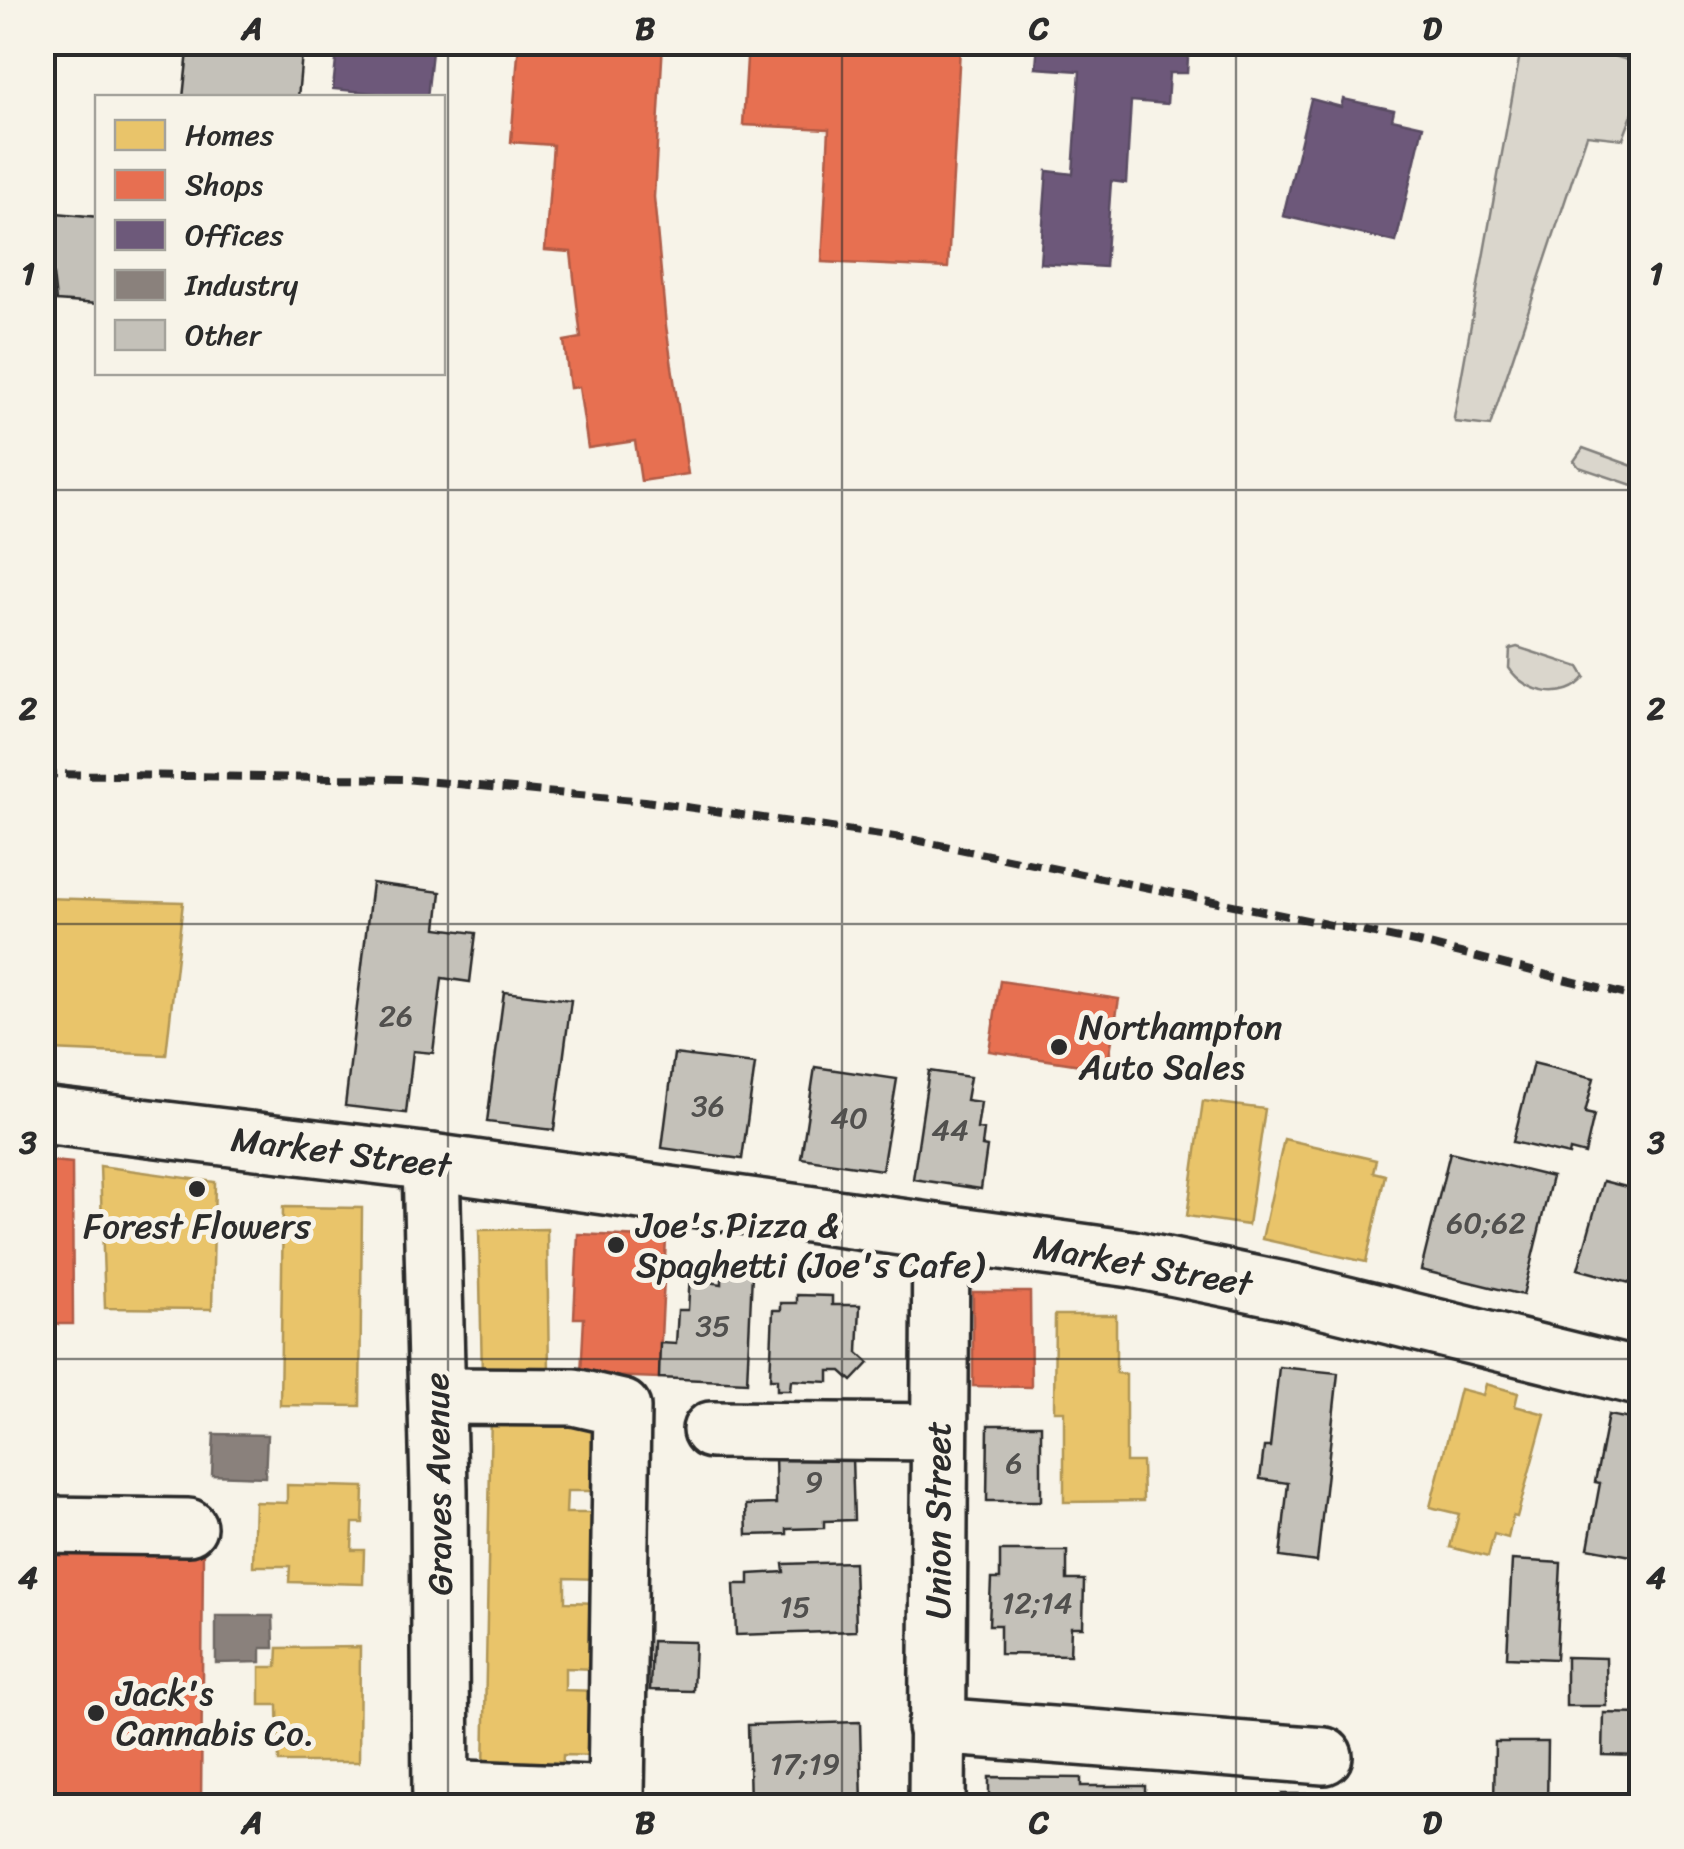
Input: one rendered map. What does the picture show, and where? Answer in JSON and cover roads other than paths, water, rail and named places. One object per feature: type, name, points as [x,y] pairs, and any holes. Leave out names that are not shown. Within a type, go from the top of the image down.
[{"type":"street","name":"Market Street","points":[[42,1115],[432,1162],[1068,1250],[1212,1274],[1642,1378]]},
{"type":"street","name":"Graves Avenue","points":[[432,1162],[441,1797]]},
{"type":"street","name":"Union Street","points":[[937,1806],[941,1234]]},
{"type":"street","points":[[437,1396],[574,1397],[622,1408],[616,1795],[441,1797]]},
{"type":"street","points":[[711,1430],[938,1432]]},
{"type":"street","points":[[42,1524],[188,1527]]},
{"type":"street","points":[[936,1726],[1324,1756]]},
{"type":"railway","points":[[42,774],[403,779],[645,801],[915,840],[1429,945],[1642,999]]},
{"type":"place","name":"Northampton Auto Sales","points":[[1059,1047]]},
{"type":"place","name":"Forest Flowers","points":[[197,1189]]},
{"type":"place","name":"Joe's Pizza & Spaghetti (Joe's Cafe)","points":[[616,1245]]},
{"type":"place","name":"Jack's Cannabis Co.","points":[[96,1713]]}]
